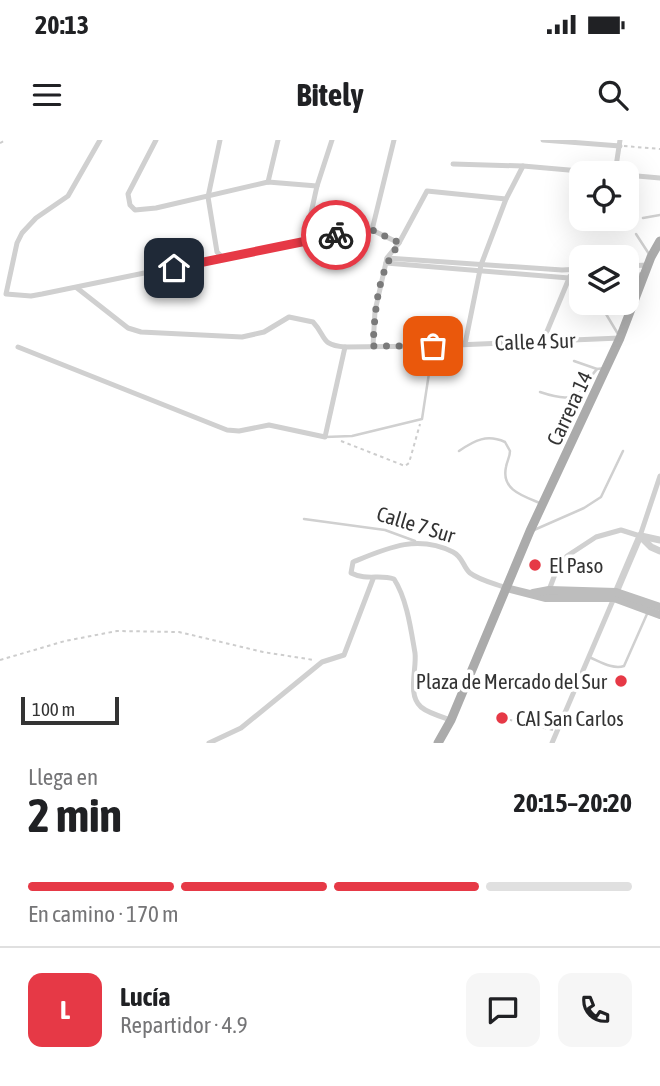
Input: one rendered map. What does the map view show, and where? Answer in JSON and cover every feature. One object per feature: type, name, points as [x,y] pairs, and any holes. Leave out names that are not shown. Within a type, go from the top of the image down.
[{"type":"main road","name":"Carrera 14","points":[[438,743],[451,720],[602,368],[620,338],[648,264],[660,241]]},
{"type":"main road","points":[[506,588],[546,598],[615,595],[660,615]]},
{"type":"main road","points":[[528,594],[549,590],[615,595],[660,607]]},
{"type":"street","points":[[100,140],[68,197],[36,218],[22,233],[17,243],[6,294],[31,296],[77,288],[304,240],[372,230],[400,243]]},
{"type":"street","points":[[156,140],[128,194],[130,205],[135,210],[156,208],[268,182],[317,186]]},
{"type":"street","points":[[220,140],[208,197],[217,251],[223,258]]},
{"type":"street","points":[[268,182],[278,140]]},
{"type":"street","points":[[304,240],[332,140]]},
{"type":"street","points":[[372,230],[394,140]]},
{"type":"street","points":[[543,140],[620,143],[617,161]]},
{"type":"street","points":[[453,164],[569,170]]},
{"type":"street","points":[[465,344],[480,269],[506,198],[523,166]]},
{"type":"street","points":[[639,176],[660,178]]},
{"type":"street","points":[[373,346],[375,312],[387,261],[400,243],[427,191],[506,198]]},
{"type":"street","points":[[387,261],[569,278],[544,341]]},
{"type":"street","points":[[639,265],[648,264]]},
{"type":"street","points":[[480,269],[569,270]]},
{"type":"street","points":[[18,347],[227,430],[239,431],[268,425],[325,437],[345,347],[331,346],[323,340],[313,322],[289,317],[264,332],[242,337],[141,332],[128,328],[77,288]]},
{"type":"street","name":"Calle 4 Sur","points":[[345,347],[620,338]]},
{"type":"street","points":[[552,743],[640,536],[660,475]]},
{"type":"street","points":[[549,590],[557,569],[567,556],[596,537],[621,530],[660,540]]},
{"type":"street","points":[[640,536],[651,547],[660,551]]},
{"type":"street","points":[[415,541],[383,549],[353,562],[351,573],[373,579],[382,575],[394,579],[401,589],[415,656],[413,687],[416,701],[422,708],[451,720]]},
{"type":"street","name":"Calle 7 Sur","points":[[415,541],[453,551],[460,556],[470,573],[506,588]]},
{"type":"street","points":[[209,743],[242,728],[322,662],[344,655],[373,579]]},
{"type":"lane","points":[[643,218],[660,215]]},
{"type":"lane","points":[[636,234],[648,264],[639,270]]},
{"type":"lane","points":[[607,315],[620,338]]},
{"type":"lane","points":[[325,437],[352,436],[422,419],[433,346]]},
{"type":"lane","points":[[540,393],[560,399],[569,398],[586,386],[602,368],[575,361]]},
{"type":"lane","points":[[459,451],[482,438],[489,437],[505,442],[510,451],[505,471],[508,486],[544,505]]},
{"type":"lane","points":[[530,531],[584,508],[601,496],[623,451]]},
{"type":"lane","name":"Calle 7 Sur","points":[[304,519],[385,530],[415,541]]},
{"type":"lane","points":[[589,657],[619,668],[624,666],[649,611]]},
{"type":"path","points":[[0,144],[6,140]]},
{"type":"path","points":[[620,143],[660,149]]},
{"type":"path","points":[[334,438],[353,448],[405,466],[422,419]]},
{"type":"path","points":[[0,660],[65,641],[117,631],[179,632],[263,652],[322,662]]},
{"type":"path","points":[[502,718],[557,731]]},
{"type":"way so far","points":[[336,235],[372,230],[400,243],[387,258],[375,312],[373,346],[433,346]]},
{"type":"place","name":"El Paso","points":[[535,565]]},
{"type":"place","name":"Plaza de Mercado del Sur","points":[[621,681]]},
{"type":"place","name":"CAI San Carlos","points":[[502,718]]},
{"type":"route","points":[[174,268],[336,235]]}]
